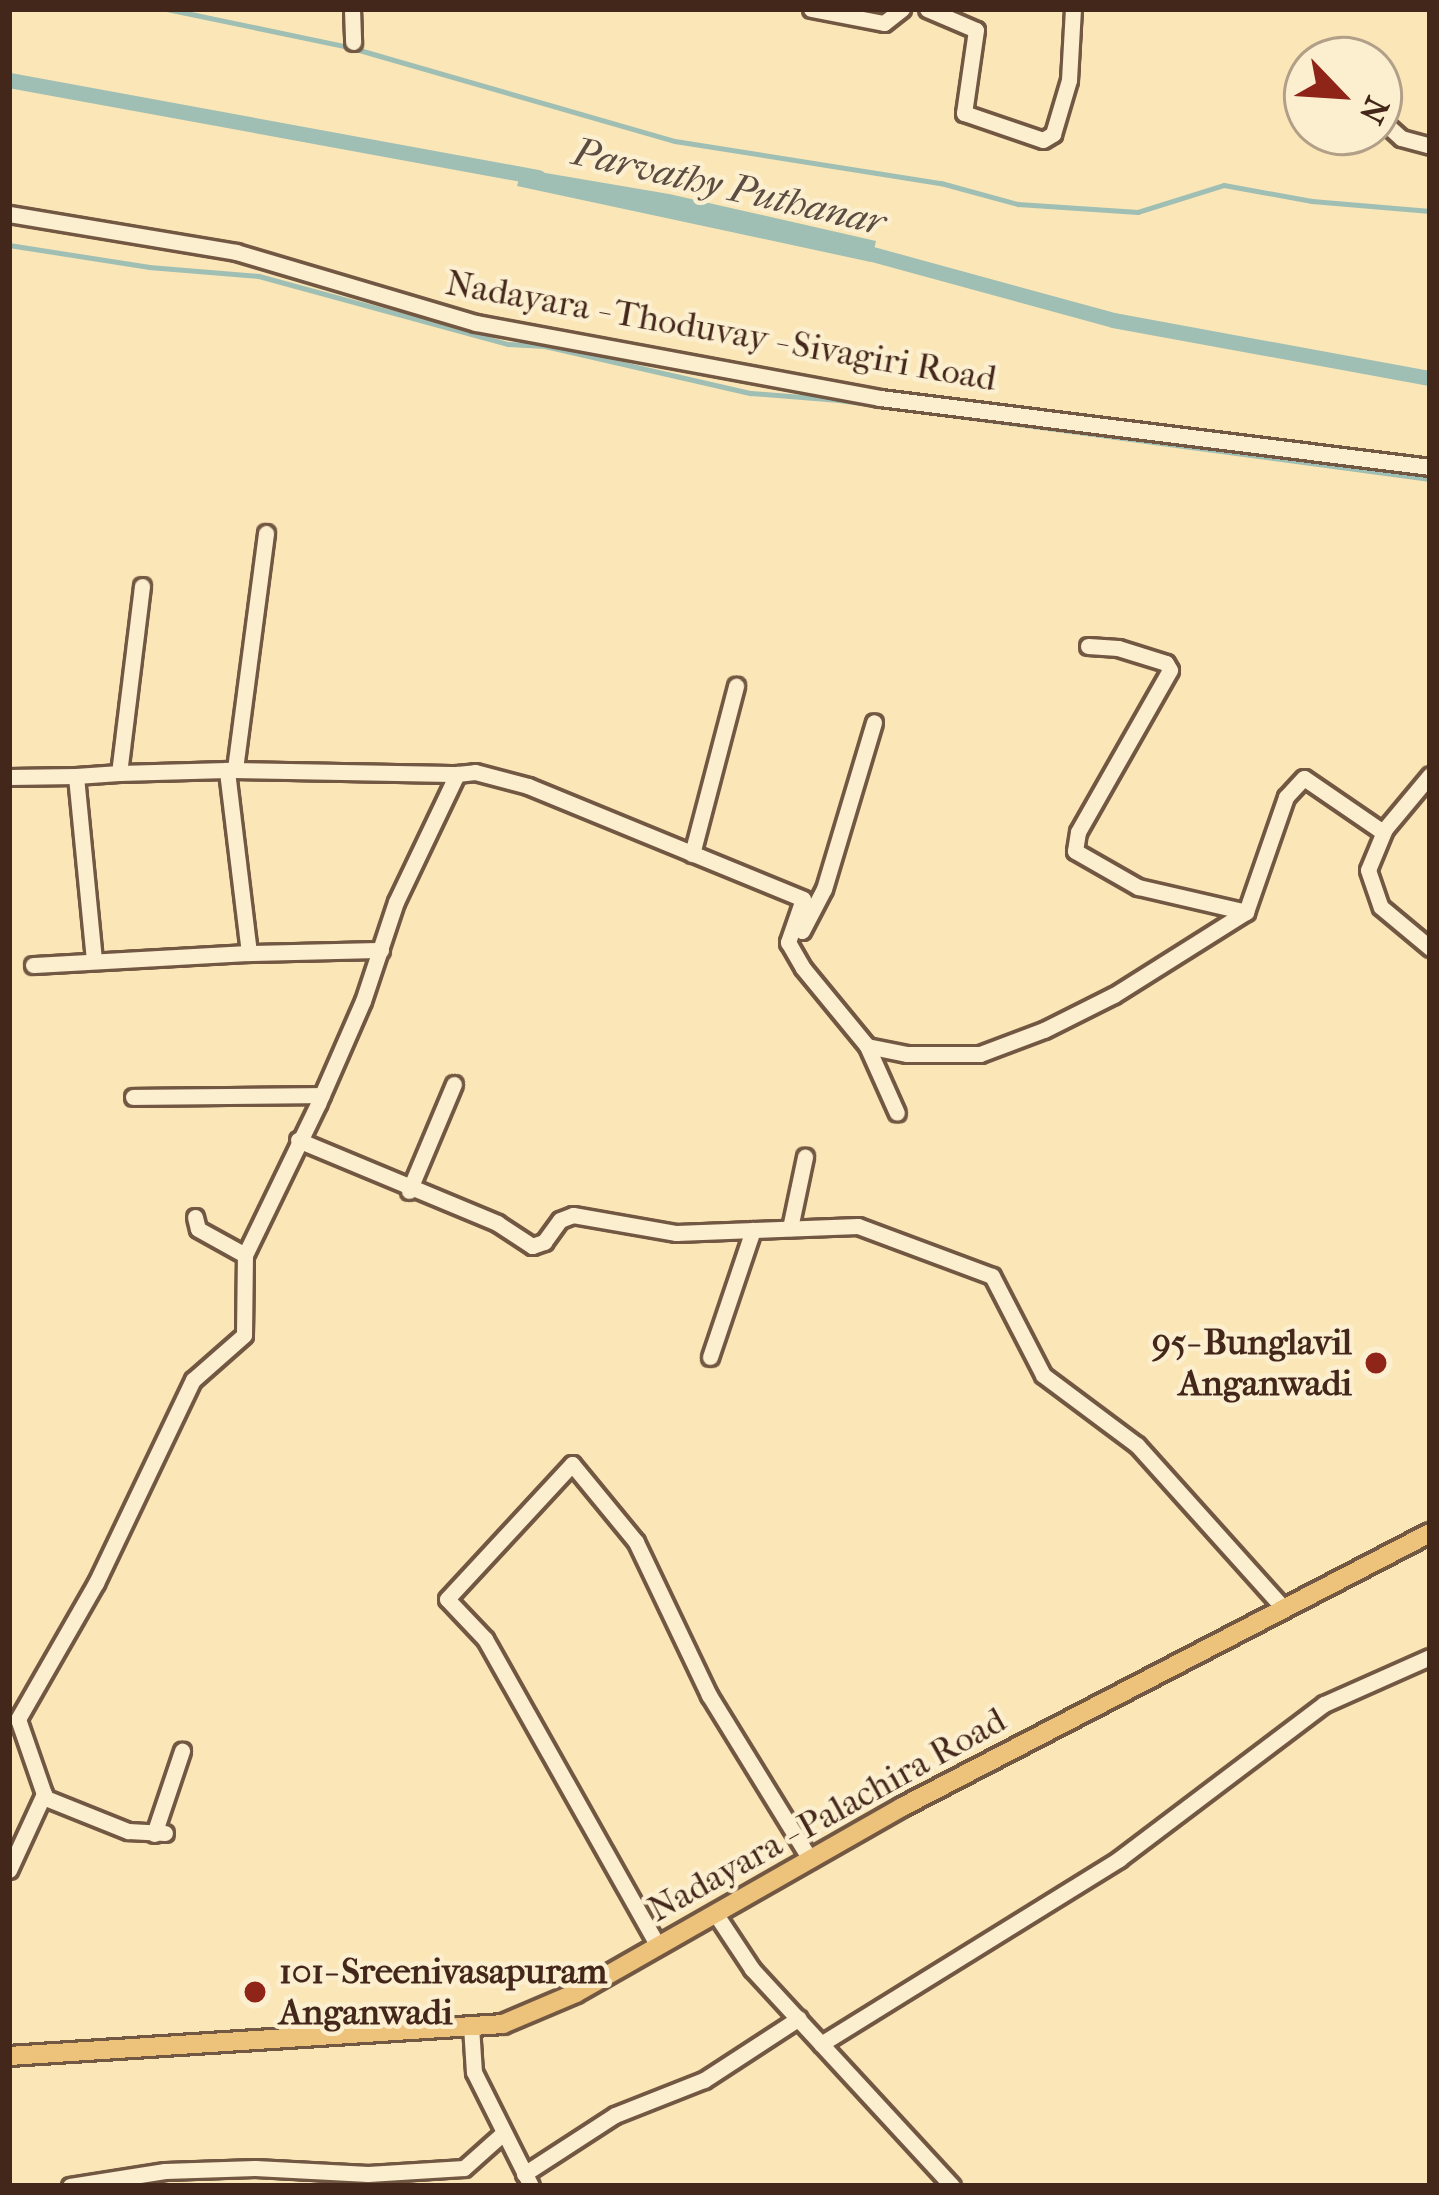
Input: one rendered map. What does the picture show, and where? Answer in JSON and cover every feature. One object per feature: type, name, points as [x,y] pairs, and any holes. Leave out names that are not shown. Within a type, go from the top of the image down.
[{"type":"main road","name":"Nadayara - Palachira Road","points":[[9,2055],[502,2024],[577,1993],[810,1859],[1430,1533]]},
{"type":"street","points":[[352,9],[353,42]]},
{"type":"street","points":[[812,9],[884,23],[902,9]]},
{"type":"street","points":[[927,9],[976,30],[964,112],[1043,140],[1053,134],[1069,80],[1073,9]]},
{"type":"street","name":"Nadayara - Thoduvay - Sivagiri Road","points":[[9,214],[236,252],[476,323],[880,398],[1430,466]]},
{"type":"street","points":[[249,953],[231,770],[266,532]]},
{"type":"street","points":[[119,773],[142,586]]},
{"type":"street","points":[[1088,646],[1118,647],[1166,663],[1170,670],[1078,832],[1075,851],[1138,887],[1246,912]]},
{"type":"street","points":[[692,854],[736,686]]},
{"type":"street","points":[[792,949],[824,889],[874,722]]},
{"type":"street","points":[[9,777],[231,770],[475,772],[528,786],[803,899],[788,942],[867,1046],[897,1113]]},
{"type":"street","points":[[9,1870],[43,1797],[18,1719],[96,1583],[193,1380],[244,1335],[245,1255],[322,1094],[397,902],[457,774]]},
{"type":"street","points":[[1430,775],[1385,829],[1368,870],[1381,908],[1430,948]]},
{"type":"street","points":[[76,776],[94,960]]},
{"type":"street","points":[[867,1046],[907,1054],[980,1054],[1114,995],[1246,912],[1286,797],[1304,778],[1379,830],[1385,829]]},
{"type":"street","points":[[33,965],[381,950]]},
{"type":"street","points":[[410,1191],[454,1084]]},
{"type":"street","points":[[133,1097],[322,1094]]},
{"type":"street","points":[[298,1140],[410,1191],[497,1223],[536,1246],[560,1220],[574,1215],[676,1233],[858,1226],[992,1276],[1043,1375],[1137,1445],[1284,1609]]},
{"type":"street","points":[[790,1228],[805,1157]]},
{"type":"street","points":[[195,1217],[198,1229],[245,1255]]},
{"type":"street","points":[[710,1357],[753,1230]]},
{"type":"street","points":[[658,1946],[485,1640],[447,1599],[572,1464],[636,1542],[709,1695],[810,1859]]},
{"type":"street","points":[[821,2044],[1119,1859],[1324,1704],[1430,1657]]},
{"type":"street","points":[[43,1797],[128,1831],[159,1833],[182,1750]]},
{"type":"street","points":[[715,1913],[752,1969],[952,2186]]},
{"type":"street","points":[[471,2026],[474,2072],[501,2135],[528,2180],[615,2115],[704,2080],[799,2018]]},
{"type":"street","points":[[70,2186],[165,2171],[255,2168],[368,2174],[464,2168],[501,2135]]},
{"type":"water","points":[[522,169],[669,194],[876,241],[871,262],[517,186]]},
{"type":"waterway","points":[[167,9],[349,47],[675,141],[941,183],[1018,204],[1138,212],[1224,185],[1312,201],[1430,211]]},
{"type":"waterway","name":"Parvathy Puthanar","points":[[9,80],[538,177]]},
{"type":"waterway","points":[[9,245],[149,267],[259,276],[508,344],[545,346],[751,393],[839,400],[1430,479]]},
{"type":"waterway","name":"Parvathy Puthanar","points":[[854,249],[1113,320],[1430,378]]},
{"type":"place","name":"95- Bunglavil Anganwadi","points":[[1376,1363]]},
{"type":"place","name":"101- Sreenivasapuram Anganwadi","points":[[255,1992]]}]
